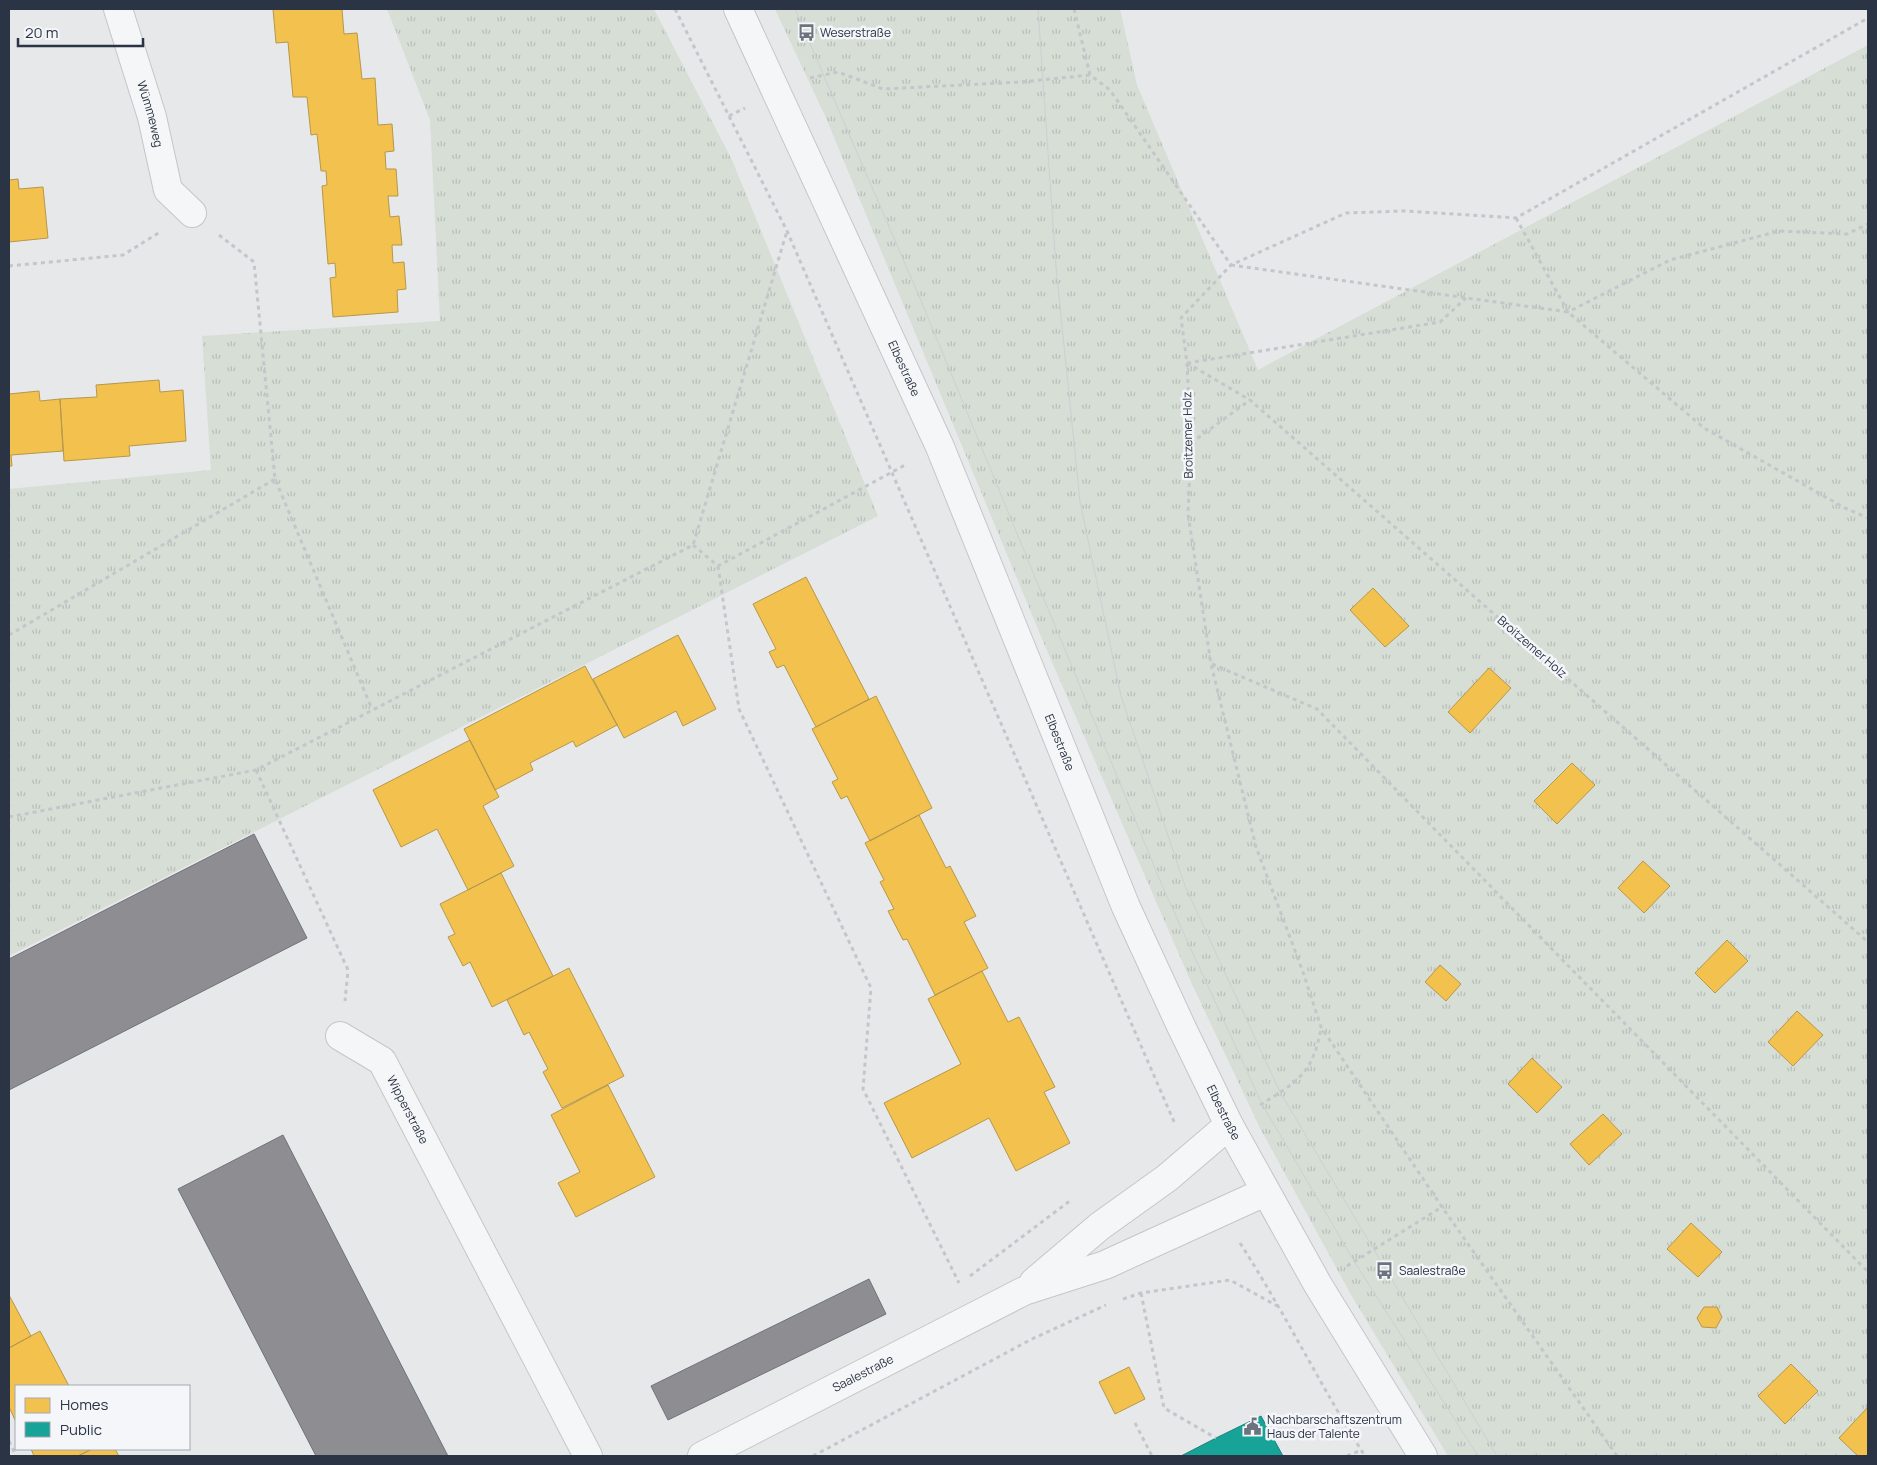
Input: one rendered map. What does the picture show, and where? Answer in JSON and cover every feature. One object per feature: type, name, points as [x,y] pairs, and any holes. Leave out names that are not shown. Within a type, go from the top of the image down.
[{"type":"street","name":"Wümmeweg","points":[[118,9],[152,117],[168,190],[192,213]]},
{"type":"street","name":"Elbestraße","points":[[738,9],[940,447],[1126,907],[1230,1125],[1265,1192],[1318,1285],[1423,1456]]},
{"type":"street","name":"Wipperstraße","points":[[340,1036],[382,1061],[588,1456]]},
{"type":"street","name":"Saalestraße","points":[[1024,1291],[1100,1226],[1167,1178],[1230,1125]]},
{"type":"street","name":"Saalestraße","points":[[702,1456],[1024,1291],[1105,1264],[1265,1192]]},
{"type":"path","points":[[675,9],[787,231],[1178,1130]]},
{"type":"path","points":[[1074,9],[1090,75],[1110,90],[1231,265],[1568,312],[1670,260],[1779,231],[1848,234],[1868,224]]},
{"type":"path","points":[[1231,265],[1346,214],[1404,211],[1516,218],[1868,18]]},
{"type":"path","points":[[778,93],[811,78],[838,72],[883,89],[1021,82],[1090,75]]},
{"type":"path","points":[[9,266],[123,255],[192,213],[254,262],[274,479],[372,709]]},
{"type":"path","points":[[1516,218],[1568,312],[1704,428],[1845,508],[1868,518]]},
{"type":"path","points":[[9,817],[256,770],[693,545],[787,231]]},
{"type":"path","name":"Broitzemer Holz","points":[[1231,265],[1181,318],[1187,363],[1191,443],[1188,514],[1211,664],[1256,847],[1300,964],[1321,1027]]},
{"type":"path","points":[[1187,363],[1440,322],[1466,298]]},
{"type":"path","name":"Broitzemer Holz","points":[[1187,363],[1250,400],[1868,942]]},
{"type":"path","points":[[1191,443],[1250,400]]},
{"type":"path","points":[[9,635],[274,479]]},
{"type":"path","points":[[718,566],[878,480]]},
{"type":"path","points":[[693,545],[718,566],[739,709],[871,988],[863,1089],[959,1284]]},
{"type":"path","points":[[1211,664],[1317,709],[1868,1272]]},
{"type":"path","points":[[256,770],[348,970],[340,1036]]},
{"type":"path","points":[[1230,1125],[1301,1078],[1318,1048],[1321,1027]]},
{"type":"path","points":[[1321,1027],[1442,1208],[1617,1456]]},
{"type":"path","points":[[1282,1309],[1442,1208]]},
{"type":"path","points":[[1251,1260],[1282,1309],[1325,1392],[1365,1456]]},
{"type":"path","points":[[1118,1300],[1141,1293],[1230,1280],[1282,1309]]},
{"type":"path","points":[[1141,1293],[1164,1408],[1216,1438]]},
{"type":"path","points":[[813,1456],[1032,1339],[1111,1302]]},
{"type":"path","points":[[1135,1423],[1152,1456]]},
{"type":"path","points":[[9,1441],[16,1456]]},
{"type":"path","points":[[1347,1456],[1361,1450]]},
{"type":"green space","points":[[387,9],[654,9],[732,160],[878,516],[9,956],[9,489],[211,470],[202,336],[440,321],[430,120]]},
{"type":"green space","points":[[775,9],[1120,9],[1137,85],[1258,370],[1868,45],[1868,1456],[1448,1456],[1350,1293],[1260,1128],[1191,982],[1045,646],[826,118]]},
{"type":"building: Homes","points":[[273,9],[342,9],[344,34],[357,33],[362,79],[375,78],[378,125],[392,124],[394,151],[385,152],[386,169],[396,169],[398,196],[388,196],[390,217],[399,216],[402,245],[392,245],[393,263],[404,262],[406,289],[397,290],[398,312],[333,317],[330,278],[336,277],[335,263],[328,264],[322,186],[327,185],[326,171],[321,171],[317,134],[311,135],[307,97],[293,97],[288,42],[276,43]]},
{"type":"building: Homes","points":[[18,179],[19,189],[43,187],[48,238],[9,242],[9,180]]},
{"type":"building: Homes","points":[[159,380],[160,392],[183,390],[186,441],[129,446],[130,456],[64,461],[60,399],[97,397],[96,385]]},
{"type":"building: Homes","points":[[39,391],[40,401],[60,399],[63,451],[11,455],[12,466],[9,466],[9,394]]},
{"type":"building: Homes","points":[[806,577],[869,699],[816,727],[784,665],[777,668],[769,652],[776,649],[753,604]]},
{"type":"building: Homes","points":[[1373,588],[1409,626],[1385,647],[1350,610]]},
{"type":"building: Homes","points":[[678,635],[716,709],[683,726],[676,711],[624,738],[593,679]]},
{"type":"building: Homes","points":[[585,666],[617,725],[576,747],[573,741],[530,763],[533,770],[495,790],[464,729]]},
{"type":"building: Homes","points":[[1489,668],[1511,688],[1470,733],[1448,712]]},
{"type":"building: Homes","points":[[876,696],[932,808],[870,841],[847,796],[841,799],[832,782],[838,779],[812,729]]},
{"type":"building: Homes","points":[[470,740],[499,797],[483,806],[514,866],[468,890],[437,829],[401,847],[373,790]]},
{"type":"building: Homes","points":[[1572,763],[1595,785],[1557,824],[1534,801]]},
{"type":"building: Homes","points":[[919,815],[946,868],[950,866],[976,916],[964,922],[988,968],[935,995],[907,939],[903,940],[888,911],[894,909],[880,882],[884,880],[865,843]]},
{"type":"building: Homes","points":[[1643,861],[1670,886],[1644,913],[1618,888]]},
{"type":"building: Homes","points":[[501,873],[553,976],[492,1007],[470,962],[463,966],[448,937],[455,934],[440,904]]},
{"type":"building: Homes","points":[[1727,940],[1748,961],[1715,993],[1695,973]]},
{"type":"building: Homes","points":[[1440,965],[1461,984],[1446,1001],[1425,982]]},
{"type":"building: Homes","points":[[569,968],[624,1076],[562,1108],[543,1072],[548,1069],[529,1032],[524,1035],[507,1000]]},
{"type":"building: Homes","points":[[982,971],[1008,1022],[1019,1017],[1055,1087],[1044,1092],[1070,1143],[1016,1171],[989,1118],[912,1158],[884,1103],[961,1064],[928,999]]},
{"type":"building: Homes","points":[[1797,1011],[1823,1035],[1793,1066],[1768,1042]]},
{"type":"building: Homes","points":[[1532,1058],[1562,1087],[1537,1113],[1508,1084]]},
{"type":"building: Homes","points":[[608,1085],[655,1177],[576,1217],[558,1183],[580,1172],[551,1115]]},
{"type":"building: Homes","points":[[1603,1114],[1622,1134],[1589,1165],[1570,1144]]},
{"type":"building: Homes","points":[[1691,1223],[1722,1252],[1698,1277],[1667,1249]]},
{"type":"building: Homes","points":[[9,1295],[31,1336],[9,1348]]},
{"type":"building: Homes","points":[[1704,1307],[1717,1307],[1722,1317],[1716,1328],[1702,1327],[1697,1318]]},
{"type":"building: Homes","points":[[40,1331],[68,1385],[15,1385],[15,1420],[9,1407],[9,1348]]},
{"type":"building: Homes","points":[[1791,1364],[1818,1391],[1785,1424],[1758,1396]]},
{"type":"building: Homes","points":[[1129,1367],[1145,1399],[1115,1414],[1099,1382]]},
{"type":"building: Homes","points":[[1868,1407],[1868,1456],[1858,1456],[1839,1438]]},
{"type":"building: Homes","points":[[31,1450],[90,1450],[78,1456],[34,1456]]},
{"type":"building: Homes","points":[[90,1450],[116,1450],[119,1456],[78,1456]]},
{"type":"building: Public","name":"Nachbarschaftszentrum Haus der Talente","points":[[1261,1416],[1283,1456],[1181,1456],[1216,1438]]},
{"type":"building: Industry","points":[[254,834],[307,938],[9,1090],[9,959]]},
{"type":"building: Industry","points":[[283,1135],[448,1456],[316,1456],[178,1189]]},
{"type":"building: Industry","points":[[869,1279],[886,1314],[668,1420],[651,1386]]},
{"type":"tram line","points":[[795,9],[922,303],[1164,890],[1262,1104],[1354,1261],[1478,1456]]},
{"type":"tram line","points":[[1038,9],[1056,267],[1080,502],[1121,696],[1185,886],[1280,1092],[1497,1456]]},
{"type":"place","name":"Weserstraße","points":[[806,33]]},
{"type":"place","name":"Saalestraße","points":[[1385,1271]]},
{"type":"place","name":"Nachbarschaftszentrum Haus der Talente","points":[[1253,1427]]}]
